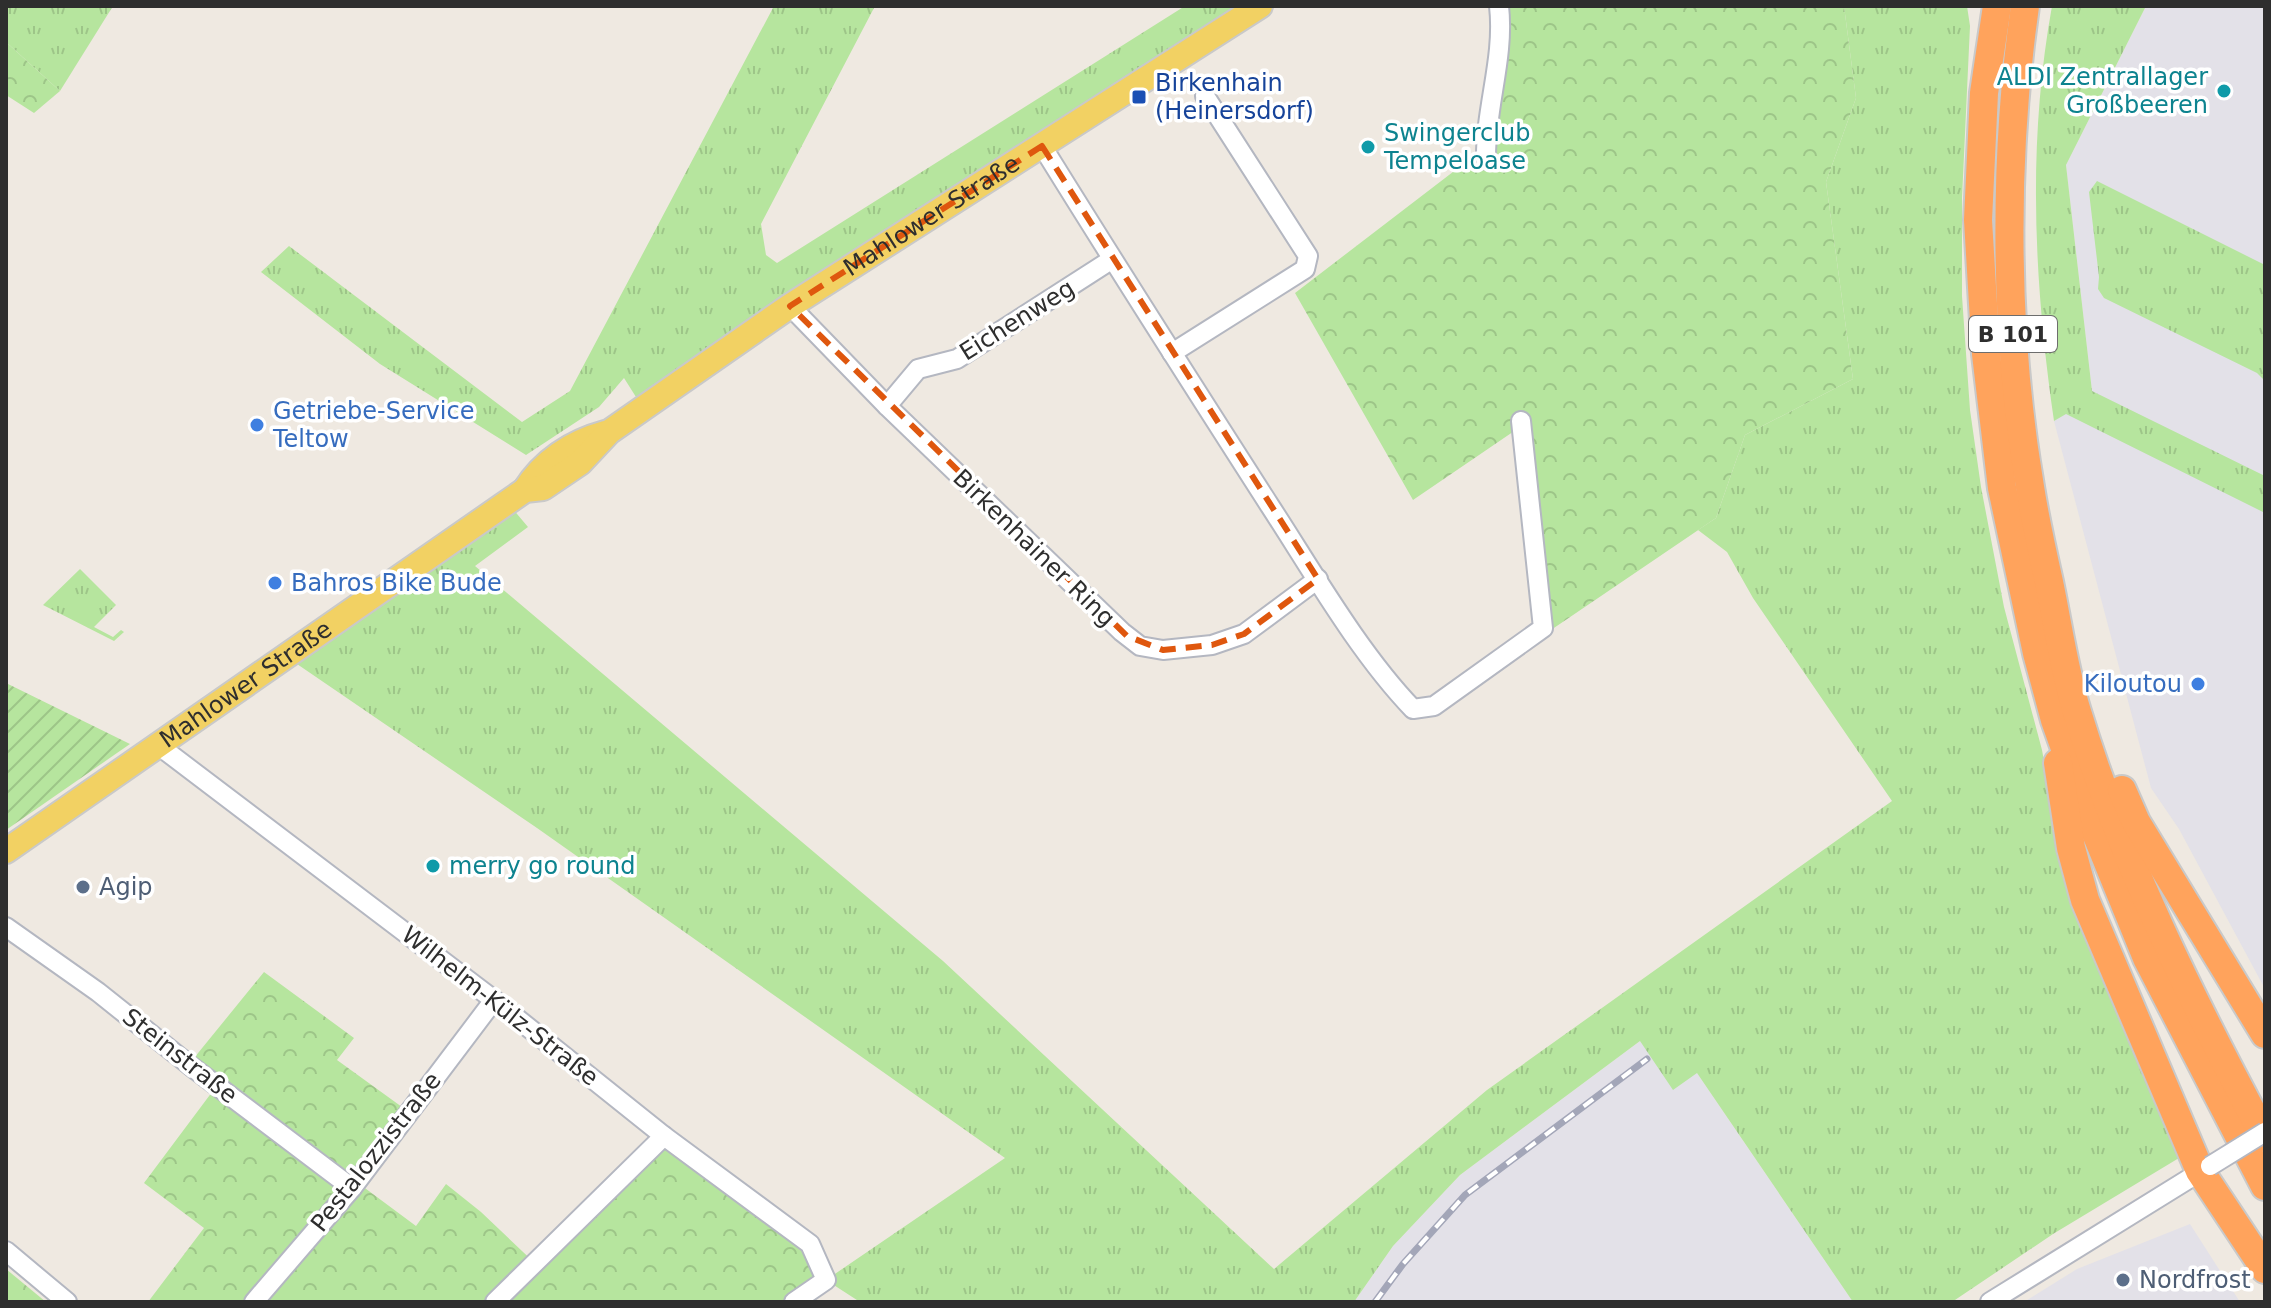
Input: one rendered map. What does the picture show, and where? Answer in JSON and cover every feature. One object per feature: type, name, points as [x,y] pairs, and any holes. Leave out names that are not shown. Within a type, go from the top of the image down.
[{"type":"highway","points":[[1978,6],[1984,93]]},
{"type":"highway","name":"B 101","points":[[1997,6],[1984,93],[1978,220],[1991,406],[2002,488],[2037,653],[2055,720],[2089,816],[2147,958],[2265,1186]]},
{"type":"highway","name":"B 101","points":[[2025,6],[2014,111],[2010,216],[2014,350],[2029,487],[2063,651],[2076,710],[2111,811],[2170,949],[2265,1134]]},
{"type":"highway","points":[[2063,651],[2102,749],[2136,822],[2265,1034]]},
{"type":"highway","points":[[2055,720],[2055,745],[2064,808],[2085,900],[2205,1168],[2265,1269]]},
{"type":"main road","name":"Mahlower Straße","points":[[6,851],[525,490],[543,488],[580,463],[609,432],[790,306],[1260,6]]},
{"type":"street","points":[[1486,160],[1486,140],[1502,32],[1499,6]]},
{"type":"street","points":[[1172,353],[1305,269],[1308,256],[1205,96]]},
{"type":"street","points":[[1042,146],[1111,260],[1318,579],[1386,681],[1413,709],[1434,706],[1543,628],[1521,421]]},
{"type":"street","name":"Eichenweg","points":[[887,406],[918,369],[957,359],[1111,260]]},
{"type":"street","name":"Birkenhainer Ring","points":[[790,306],[887,406],[1140,646],[1163,650],[1212,645],[1244,634],[1318,579]]},
{"type":"street","name":"Wilhelm-Külz-Straße","points":[[158,745],[494,1000],[664,1136],[810,1244],[826,1280],[794,1302]]},
{"type":"street","name":"Steinstraße","points":[[6,927],[98,992],[352,1188]]},
{"type":"street","name":"Pestalozzistraße","points":[[254,1302],[352,1188],[494,1000]]},
{"type":"street","points":[[1990,1302],[2265,1134]]},
{"type":"street","points":[[495,1302],[664,1136]]},
{"type":"street","points":[[6,1251],[67,1302]]},
{"type":"highlighted area","points":[[1042,146],[1318,579],[1244,634],[1212,645],[1163,650],[1127,636],[790,306]]},
{"type":"shaded area","points":[[2146,6],[2265,6],[2265,989],[2179,829],[2151,788],[2054,421],[2092,391],[2066,165]]},
{"type":"shaded area","points":[[1640,1041],[1697,1073],[1853,1302],[1354,1302],[1393,1246],[1460,1175]]},
{"type":"shaded area","name":"Nordfrost","points":[[2190,1224],[2240,1302],[2024,1302],[2077,1269]]},
{"type":"green space","points":[[6,6],[113,6],[60,91],[6,42]]},
{"type":"green space","points":[[774,6],[875,6],[761,224],[766,255],[777,263],[1185,6],[1241,6],[636,397],[624,378],[599,407],[526,455],[380,364],[261,272],[289,246],[522,422],[570,391]]},
{"type":"green space","points":[[1499,6],[1844,6],[1856,98],[1826,182],[1853,379],[1745,435],[1716,518],[1548,632],[1526,423],[1413,500],[1295,293],[1479,152]]},
{"type":"green space","points":[[1844,6],[1967,6],[1970,26],[1962,198],[1962,296],[1970,410],[1981,487],[2004,607],[2042,750],[2059,844],[2179,1158],[2053,1234],[1952,1302],[1853,1302],[1697,1073],[1673,1090],[1640,1041],[1460,1175],[1393,1246],[1354,1302],[860,1302],[826,1280],[1005,1158],[537,828],[297,664],[512,508],[528,527],[475,566],[943,961],[1274,1269],[1487,1090],[1892,801],[1753,598],[1727,552],[1698,530],[1716,518],[1745,435],[1853,379],[1826,182],[1856,98]]},
{"type":"green space","points":[[2052,6],[2146,6],[2066,165],[2092,391],[2265,476],[2265,513],[2066,414],[2054,421],[2042,317],[2036,214],[2039,110]]},
{"type":"green space","points":[[6,42],[60,91],[34,113],[6,95]]},
{"type":"green space","points":[[2097,181],[2265,265],[2265,381],[2257,373],[2104,298],[2098,289],[2089,192]]},
{"type":"green space","points":[[80,569],[116,605],[94,627],[113,637],[121,630],[124,632],[114,641],[43,605]]},
{"type":"green space","points":[[6,683],[130,744],[6,830]]},
{"type":"green space","points":[[264,972],[354,1038],[337,1060],[402,1107],[350,1177],[416,1226],[446,1184],[481,1212],[541,1269],[664,1141],[806,1248],[826,1280],[794,1302],[148,1302],[204,1228],[144,1183],[221,1080],[194,1058]]},
{"type":"green space","points":[[6,1269],[46,1302],[6,1302]]},
{"type":"railway","points":[[1375,1302],[1403,1264],[1465,1195],[1647,1059]]},
{"type":"place","name":"ALDI Zentrallager Großbeeren","points":[[2224,91]]},
{"type":"place","name":"Birkenhain (Heinersdorf)","points":[[1139,97]]},
{"type":"place","name":"Swingerclub Tempeloase","points":[[1368,147]]},
{"type":"place","name":"Getriebe-Service Teltow","points":[[257,425]]},
{"type":"place","name":"Bahros Bike Bude","points":[[275,583]]},
{"type":"place","name":"Kiloutou","points":[[2198,684]]},
{"type":"place","name":"merry go round","points":[[433,866]]},
{"type":"place","name":"Agip","points":[[83,887]]},
{"type":"place","name":"Nordfrost","points":[[2123,1280]]}]
